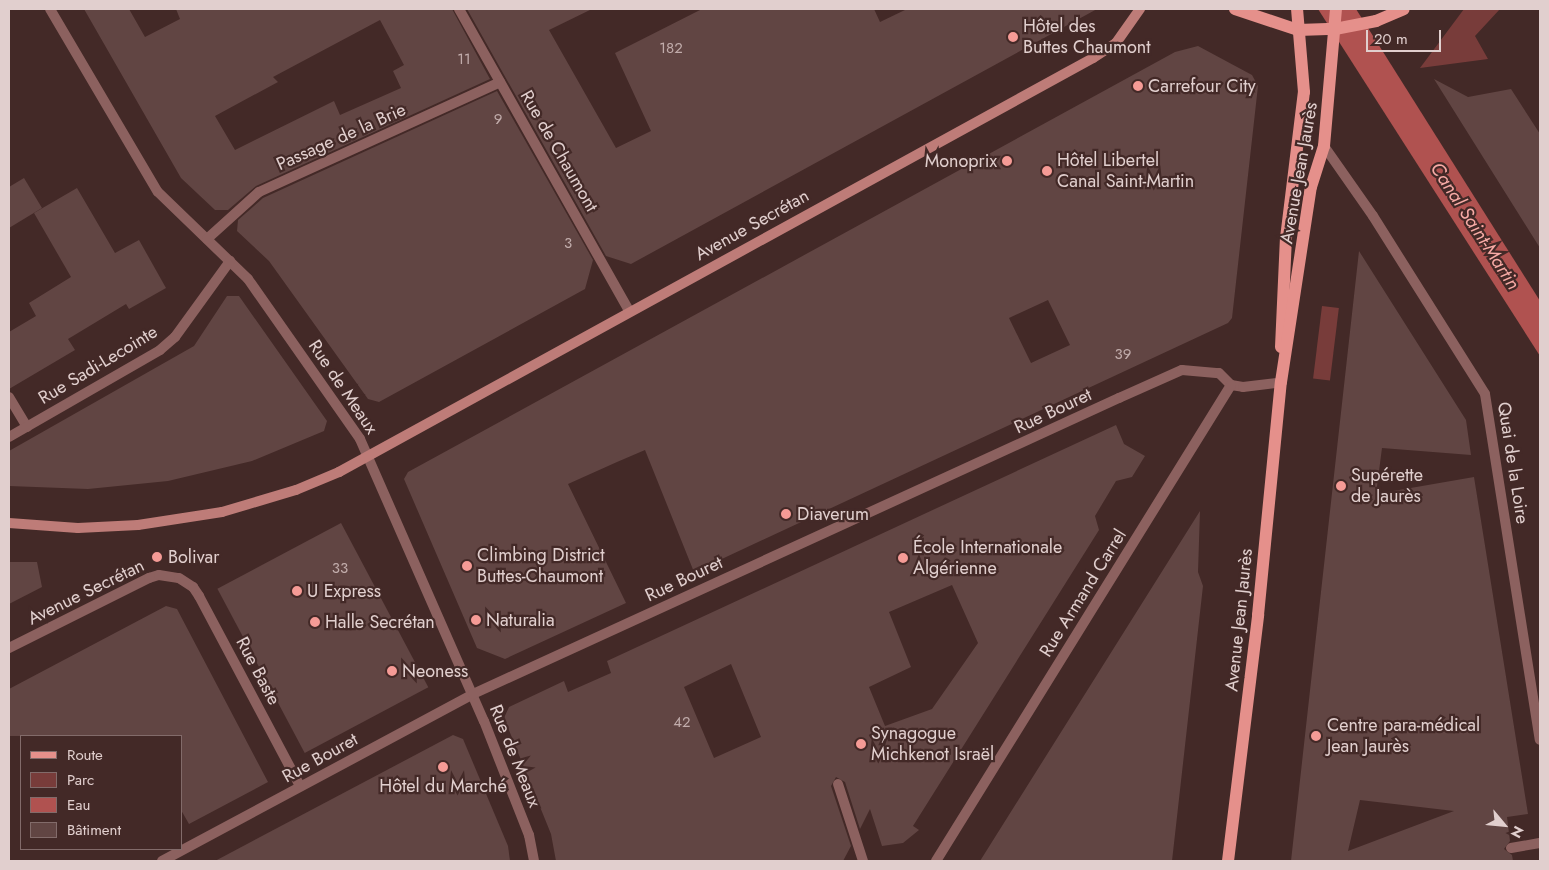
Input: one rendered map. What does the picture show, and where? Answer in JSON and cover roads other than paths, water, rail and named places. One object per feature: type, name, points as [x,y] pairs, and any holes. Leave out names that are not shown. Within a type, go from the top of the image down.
[{"type":"main road","name":"Avenue Secrétan","points":[[9,524],[78,528],[138,525],[222,512],[296,490],[368,456],[628,311],[1093,58],[1116,43],[1140,9]]},
{"type":"main road","points":[[1235,9],[1298,30],[1335,29],[1376,20],[1404,9]]},
{"type":"main road","name":"Avenue Jean Jaurès","points":[[1281,382],[1286,238],[1304,92],[1297,9]]},
{"type":"main road","name":"Avenue Jean Jaurès","points":[[1228,861],[1258,615],[1281,382],[1311,187],[1324,146],[1336,9]]},
{"type":"street","name":"Rue de Meaux","points":[[50,9],[158,192],[248,279],[350,420],[368,456],[473,694],[529,835],[534,861]]},
{"type":"street","name":"Rue de Chaumont","points":[[459,9],[628,311]]},
{"type":"street","name":"Passage de la Brie","points":[[206,239],[259,192],[500,82]]},
{"type":"street","name":"Quai de la Loire","points":[[1324,146],[1378,224],[1485,394],[1540,740]]},
{"type":"street","name":"Rue Sadi-Lecointe","points":[[9,437],[160,350],[175,337],[230,261]]},
{"type":"street","name":"Rue Bouret","points":[[162,861],[473,694],[1182,370],[1219,373],[1231,385]]},
{"type":"street","points":[[1231,385],[1243,387],[1281,382]]},
{"type":"street","name":"Rue Armand Carrel","points":[[936,861],[1231,385]]},
{"type":"street","points":[[9,397],[27,427]]},
{"type":"street","name":"Avenue Secrétan","points":[[9,648],[149,578],[159,575],[179,578]]},
{"type":"street","name":"Rue Baste","points":[[179,578],[193,587],[199,596],[300,786]]},
{"type":"street","points":[[838,784],[863,861]]},
{"type":"street","points":[[1511,848],[1540,843]]},
{"type":"water","name":"Canal Saint-Martin","points":[[1318,9],[1356,9],[1540,301],[1540,356]]},
{"type":"place","name":"Hôtel des Buttes Chaumont","points":[[1013,37]]},
{"type":"place","name":"Carrefour City","points":[[1138,86]]},
{"type":"place","name":"Monoprix","points":[[1007,161]]},
{"type":"place","name":"Hôtel Libertel Canal Saint-Martin","points":[[1047,171]]},
{"type":"place","name":"Supérette de Jaurès","points":[[1341,486]]},
{"type":"place","name":"Diaverum","points":[[786,514]]},
{"type":"place","name":"Bolivar","points":[[157,557]]},
{"type":"place","name":"École Internationale Algérienne","points":[[903,558]]},
{"type":"place","name":"Climbing District Buttes-Chaumont","points":[[467,566]]},
{"type":"place","name":"U Express","points":[[297,591]]},
{"type":"place","name":"Naturalia","points":[[476,620]]},
{"type":"place","name":"Halle Secrétan","points":[[315,622]]},
{"type":"place","name":"Neoness","points":[[392,671]]},
{"type":"place","name":"Centre para-médical Jean Jaurès","points":[[1316,736]]},
{"type":"place","name":"Synagogue Michkenot Israël","points":[[861,744]]},
{"type":"place","name":"Hôtel du Marché","points":[[443,767]]}]
